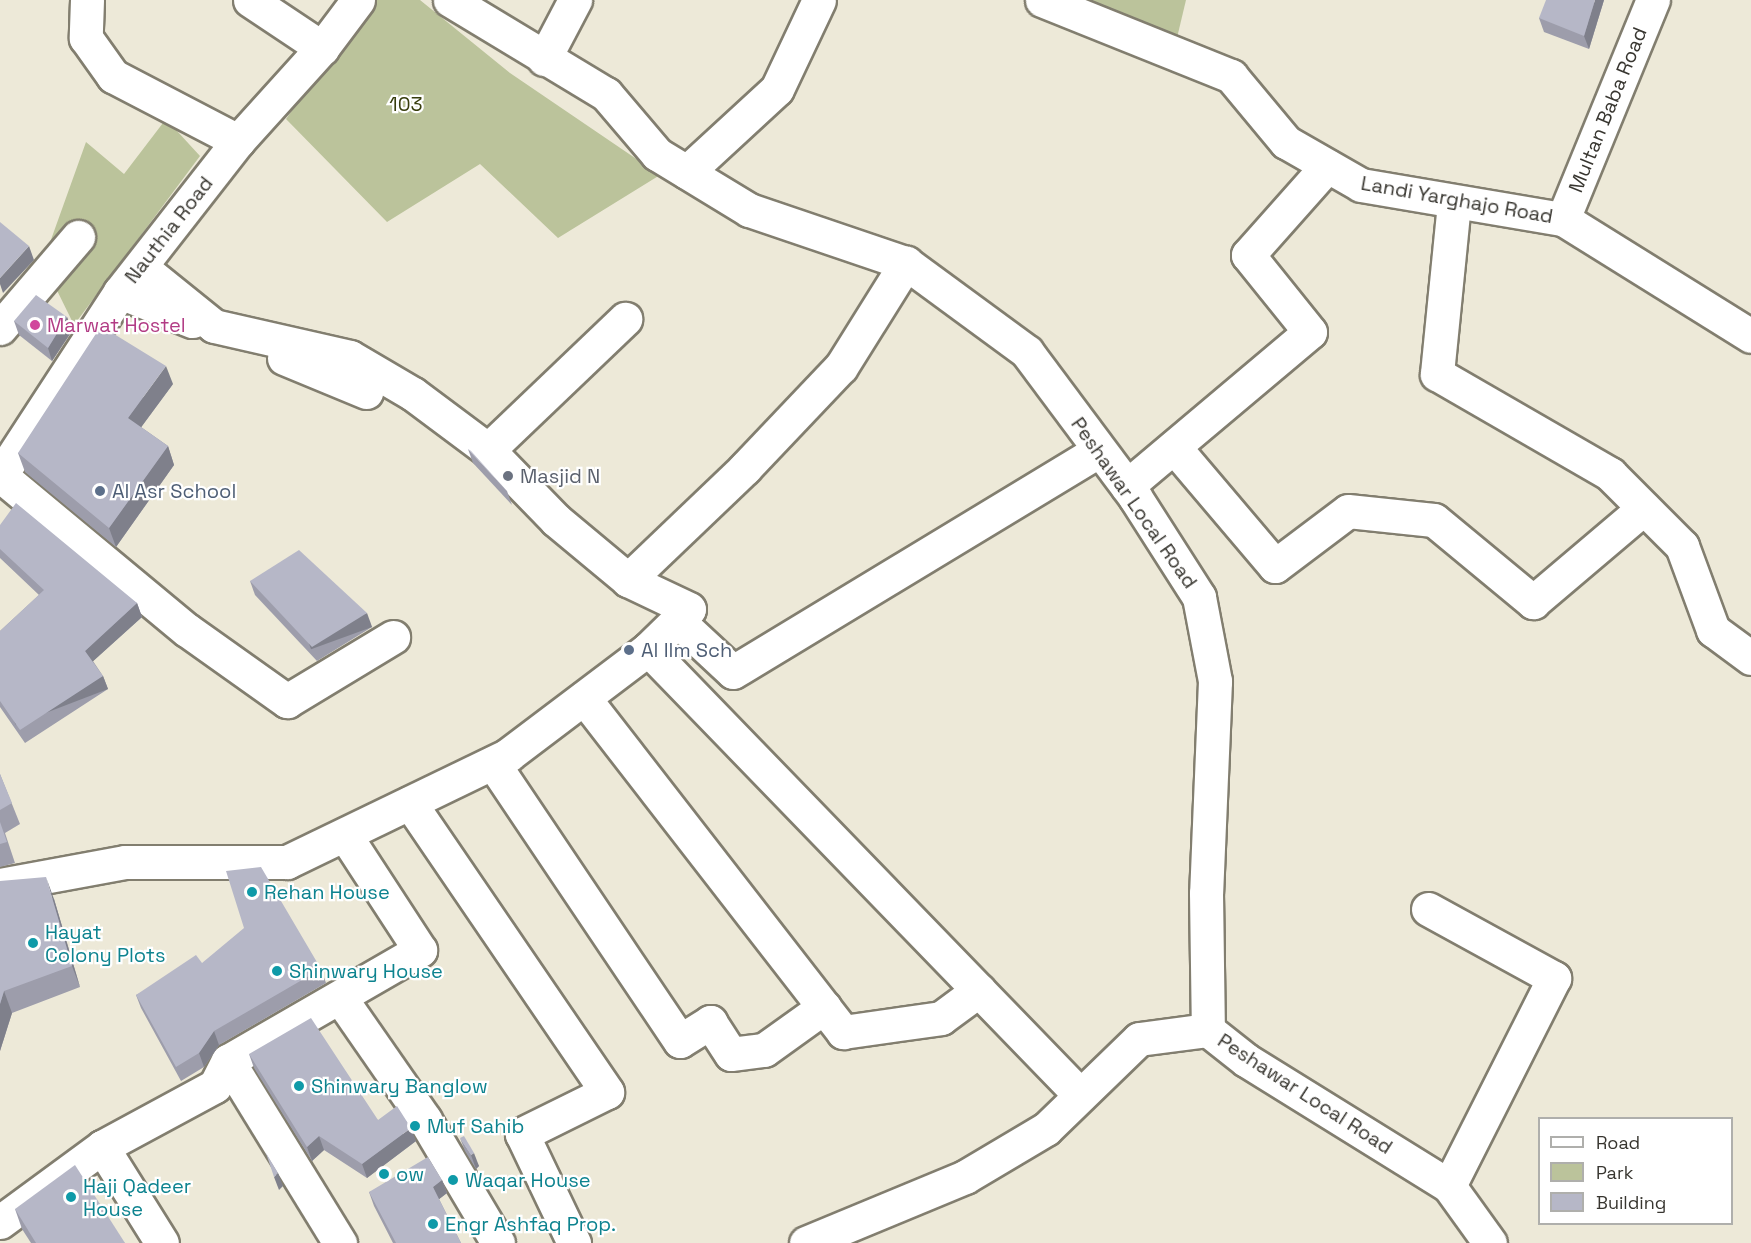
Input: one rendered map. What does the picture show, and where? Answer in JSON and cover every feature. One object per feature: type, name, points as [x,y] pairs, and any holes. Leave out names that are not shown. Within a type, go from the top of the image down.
[{"type":"street","points":[[87,0],[86,38],[113,76],[238,141]]},
{"type":"street","points":[[250,0],[322,48]]},
{"type":"street","name":"Nauthia Road","points":[[0,475],[120,292],[142,268],[238,141],[322,48],[358,0]]},
{"type":"street","name":"Peshawar Local Road","points":[[450,0],[544,59],[606,94],[657,154],[749,210],[906,263],[1027,352],[1127,486],[1199,597],[1215,681],[1206,893],[1208,1030],[1246,1060],[1449,1186],[1490,1243]]},
{"type":"street","points":[[544,59],[575,0]]},
{"type":"street","points":[[687,172],[777,89],[819,0]]},
{"type":"street","name":"Landi Yarghajo Road","points":[[1042,0],[1231,76],[1286,142],[1361,185],[1454,203],[1563,219],[1751,336]]},
{"type":"street","name":"Multan Baba Road","points":[[1563,219],[1653,0]]},
{"type":"street","points":[[1127,486],[1310,332],[1248,255],[1327,166]]},
{"type":"street","points":[[1454,203],[1437,374],[1610,474],[1682,546],[1713,630],[1751,658]]},
{"type":"street","points":[[0,328],[78,237]]},
{"type":"street","points":[[628,580],[745,468],[841,367],[906,263]]},
{"type":"street","points":[[0,885],[124,862],[287,862],[493,763],[648,649],[689,609],[628,580],[556,520],[488,450],[413,394],[350,357],[214,326],[142,268]]},
{"type":"street","points":[[120,292],[366,392]]},
{"type":"street","points":[[488,450],[626,319]]},
{"type":"street","points":[[1174,447],[1275,566],[1348,511],[1434,520],[1533,602],[1644,508]]},
{"type":"street","points":[[677,620],[733,672],[1099,450]]},
{"type":"street","points":[[0,475],[187,630],[287,701],[393,637]]},
{"type":"street","points":[[648,649],[1080,1095]]},
{"type":"street","points":[[584,698],[843,1032],[941,1018],[979,990]]},
{"type":"street","points":[[493,763],[680,1041],[710,1022],[731,1054],[764,1050],[824,1007]]},
{"type":"street","points":[[410,803],[607,1092],[522,1134],[574,1243]]},
{"type":"street","points":[[0,1222],[102,1147],[215,1086],[228,1061],[341,999],[420,950],[345,835]]},
{"type":"street","points":[[1428,909],[1554,978],[1449,1186]]},
{"type":"street","points":[[341,999],[425,1120],[498,1243]]},
{"type":"street","points":[[806,1243],[965,1177],[1046,1129],[1139,1039],[1208,1030]]},
{"type":"street","points":[[228,1061],[340,1243]]},
{"type":"street","points":[[102,1147],[162,1243]]},
{"type":"green space","name":"103","points":[[370,0],[420,0],[510,73],[660,175],[558,238],[480,164],[387,222],[286,119]]},
{"type":"green space","points":[[1074,0],[1186,0],[1176,42]]},
{"type":"green space","points":[[166,119],[200,156],[74,325],[43,262],[86,142],[124,174]]},
{"type":"building","points":[[1546,0],[1595,0],[1584,36],[1539,18]]},
{"type":"building","points":[[0,222],[29,246],[0,278]]},
{"type":"building","points":[[36,295],[67,317],[48,348],[14,321]]},
{"type":"building","points":[[101,326],[166,366],[128,418],[168,446],[109,528],[18,453]]},
{"type":"building","points":[[468,449],[471,451],[507,491]]},
{"type":"building","points":[[16,503],[137,603],[85,651],[103,676],[20,730],[0,701],[0,631],[44,590],[0,549],[0,525]]},
{"type":"building","points":[[299,550],[367,613],[312,647],[250,581]]},
{"type":"building","points":[[0,774],[12,803],[0,810]]},
{"type":"building","points":[[0,822],[7,842],[0,844]]},
{"type":"building","points":[[261,867],[321,969],[214,1031],[199,1053],[176,1067],[136,995],[196,955],[202,963],[244,928],[226,871]]},
{"type":"building","name":"Hayat Colony Plots","points":[[46,877],[72,966],[4,991],[0,1004],[0,881]]},
{"type":"building","name":"Shinwary Banglow","points":[[311,1018],[378,1120],[397,1106],[411,1128],[362,1164],[319,1136],[307,1147],[249,1054]]},
{"type":"building","points":[[464,1136],[474,1153],[471,1155],[460,1138]]},
{"type":"building","points":[[266,1153],[278,1173],[274,1177]]},
{"type":"building","points":[[428,1157],[442,1180],[433,1187],[461,1243],[396,1243],[369,1192]]},
{"type":"building","name":"Haji Qadeer House","points":[[75,1165],[125,1243],[36,1243],[15,1209]]},
{"type":"place","name":"Marwat Hostel","points":[[35,325]]},
{"type":"place","name":"Masjid N","points":[[508,476]]},
{"type":"place","name":"Al Asr School","points":[[100,491]]},
{"type":"place","name":"Al Ilm Sch","points":[[629,650]]},
{"type":"place","name":"Rehan House","points":[[252,892]]},
{"type":"place","name":"Hayat Colony Plots","points":[[33,943]]},
{"type":"place","name":"Shinwary House","points":[[277,971]]},
{"type":"place","name":"Shinwary Banglow","points":[[299,1086]]},
{"type":"place","name":"Muf Sahib","points":[[415,1126]]},
{"type":"place","name":"ow","points":[[384,1174]]},
{"type":"place","name":"Waqar House","points":[[453,1180]]},
{"type":"place","name":"Haji Qadeer House","points":[[71,1197]]},
{"type":"place","name":"Engr Ashfaq Prop.","points":[[433,1224]]}]
